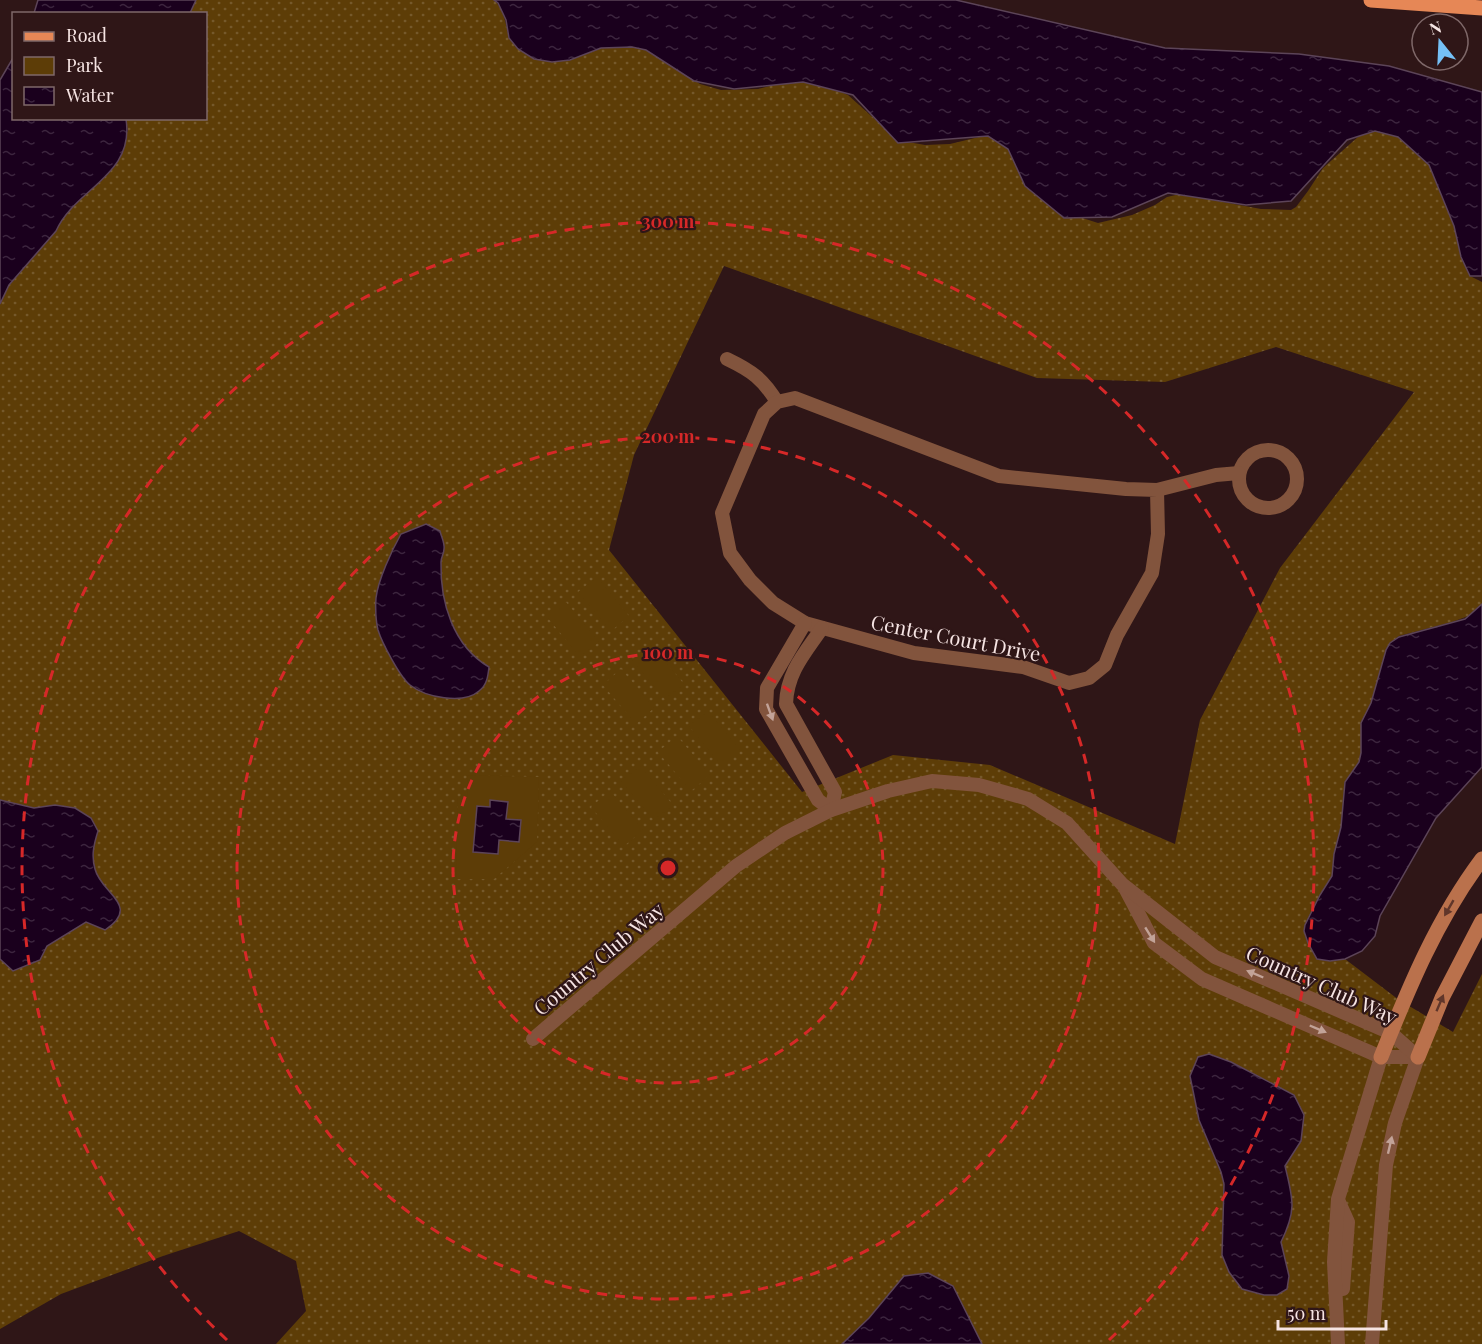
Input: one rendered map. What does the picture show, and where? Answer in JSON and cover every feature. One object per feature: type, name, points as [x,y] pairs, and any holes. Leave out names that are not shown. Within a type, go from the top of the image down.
[{"type":"main road","points":[[1371,0],[1482,8]]},
{"type":"street","points":[[727,359],[750,370],[767,386],[777,402],[795,398],[999,476],[1157,490],[1216,475],[1239,473]]},
{"type":"street","name":"Center Court Drive","points":[[777,402],[764,414],[722,513],[730,553],[750,580],[773,603],[805,623],[914,653],[1023,667],[1069,683],[1089,678],[1105,665],[1117,635],[1152,573],[1158,534],[1157,490]]},
{"type":"street","points":[[1266,450],[1276,451],[1292,461],[1298,479],[1296,489],[1284,504],[1275,508],[1265,508],[1256,506],[1247,500],[1239,483],[1239,473],[1249,457],[1266,450]]},
{"type":"street","points":[[805,623],[769,685],[766,709],[818,800],[831,810],[835,792],[786,704],[792,672],[822,628]]},
{"type":"street","points":[[769,685],[788,689]]},
{"type":"street","name":"Country Club Way","points":[[533,1039],[736,866],[785,833],[831,810],[888,791],[932,781],[979,785],[1028,799],[1067,823],[1122,884],[1215,957],[1390,1033],[1418,1057]]},
{"type":"street","points":[[1338,1343],[1348,1222],[1338,1199],[1381,1057],[1413,978],[1442,920],[1462,886],[1482,859]]},
{"type":"street","name":"Country Club Way","points":[[1122,884],[1154,943],[1202,980],[1381,1057],[1418,1057]]},
{"type":"street","points":[[1372,1341],[1368,1263],[1372,1224],[1382,1203],[1386,1165],[1395,1123],[1442,998],[1482,921]]},
{"type":"green space","points":[[196,0],[494,0],[506,23],[509,38],[570,60],[601,48],[632,47],[652,50],[700,84],[721,90],[758,89],[800,78],[825,85],[848,95],[889,132],[908,142],[925,145],[950,144],[983,136],[991,137],[1005,143],[1018,170],[1070,214],[1098,223],[1132,215],[1167,197],[1180,194],[1261,209],[1291,210],[1296,207],[1323,168],[1359,136],[1375,131],[1398,137],[1429,165],[1454,226],[1466,268],[1470,276],[1482,282],[1482,611],[1452,622],[1399,636],[1390,643],[1371,703],[1361,723],[1359,762],[1345,782],[1341,827],[1334,854],[1332,876],[1312,910],[1330,961],[1345,959],[1399,1000],[1453,1032],[1482,974],[1482,1344],[276,1344],[306,1311],[296,1261],[239,1231],[61,1294],[0,1329],[0,304],[9,285],[56,231],[61,220],[128,131],[126,120],[207,120],[207,12],[190,12]],"holes":[[[724,266],[1037,378],[1165,382],[1276,347],[1414,392],[1280,568],[1200,720],[1175,844],[990,765],[893,755],[802,792],[609,550],[634,455]]]},
{"type":"green space","points":[[597,577],[629,616],[611,631],[578,592]]},
{"type":"green space","points":[[566,602],[599,642],[580,657],[548,618]]},
{"type":"green space","points":[[651,645],[684,684],[665,699],[632,660]]},
{"type":"green space","points":[[621,669],[654,708],[636,724],[603,685]]},
{"type":"green space","points":[[708,711],[740,750],[722,766],[689,726]]},
{"type":"green space","points":[[677,736],[710,775],[691,791],[658,752]]},
{"type":"green space","points":[[640,766],[673,805],[654,820],[621,781]]},
{"type":"green space","points":[[468,775],[539,777],[537,842],[494,879],[456,879],[458,798],[467,798]]},
{"type":"green space","points":[[610,791],[643,830],[624,846],[591,807]]},
{"type":"water","points":[[38,0],[196,0],[190,12],[34,12]]},
{"type":"water","points":[[494,0],[956,0],[1165,48],[1299,54],[1389,66],[1482,92],[1482,276],[1470,276],[1461,257],[1454,226],[1429,165],[1398,137],[1375,131],[1347,140],[1291,201],[1246,205],[1168,193],[1112,217],[1064,218],[1025,186],[1008,149],[988,136],[898,143],[853,95],[803,82],[734,89],[694,81],[646,50],[632,47],[601,48],[570,60],[552,62],[534,59],[518,49],[509,38],[506,20],[498,3]]},
{"type":"water","points":[[12,60],[12,120],[126,120],[126,138],[122,154],[113,168],[65,216],[56,231],[9,285],[0,304],[0,80]]},
{"type":"water","points":[[426,524],[440,531],[443,542],[441,577],[451,622],[466,647],[489,667],[487,680],[482,689],[464,698],[434,696],[410,685],[401,675],[378,630],[376,598],[379,583],[390,557],[401,534]]},
{"type":"water","points":[[1482,604],[1482,767],[1436,818],[1380,916],[1375,936],[1362,951],[1345,959],[1330,961],[1317,959],[1308,943],[1304,931],[1305,925],[1332,876],[1334,854],[1341,827],[1345,782],[1359,762],[1361,723],[1371,703],[1386,650],[1390,643],[1399,637],[1465,619]]},
{"type":"water","points":[[0,800],[34,808],[55,805],[75,808],[91,818],[98,831],[93,859],[95,869],[104,886],[120,906],[120,913],[115,921],[105,930],[86,922],[47,946],[40,960],[13,971],[0,959]]},
{"type":"water","points":[[490,800],[508,802],[506,819],[521,820],[519,842],[499,840],[498,854],[473,852],[477,806],[490,807]]},
{"type":"water","points":[[1209,1054],[1231,1062],[1294,1095],[1304,1115],[1301,1141],[1285,1166],[1292,1204],[1290,1221],[1281,1242],[1289,1276],[1287,1289],[1277,1295],[1264,1295],[1242,1289],[1229,1272],[1222,1255],[1224,1184],[1199,1120],[1190,1076],[1198,1057]]},
{"type":"water","points":[[928,1273],[953,1286],[982,1344],[842,1344],[869,1318],[904,1276]]}]
